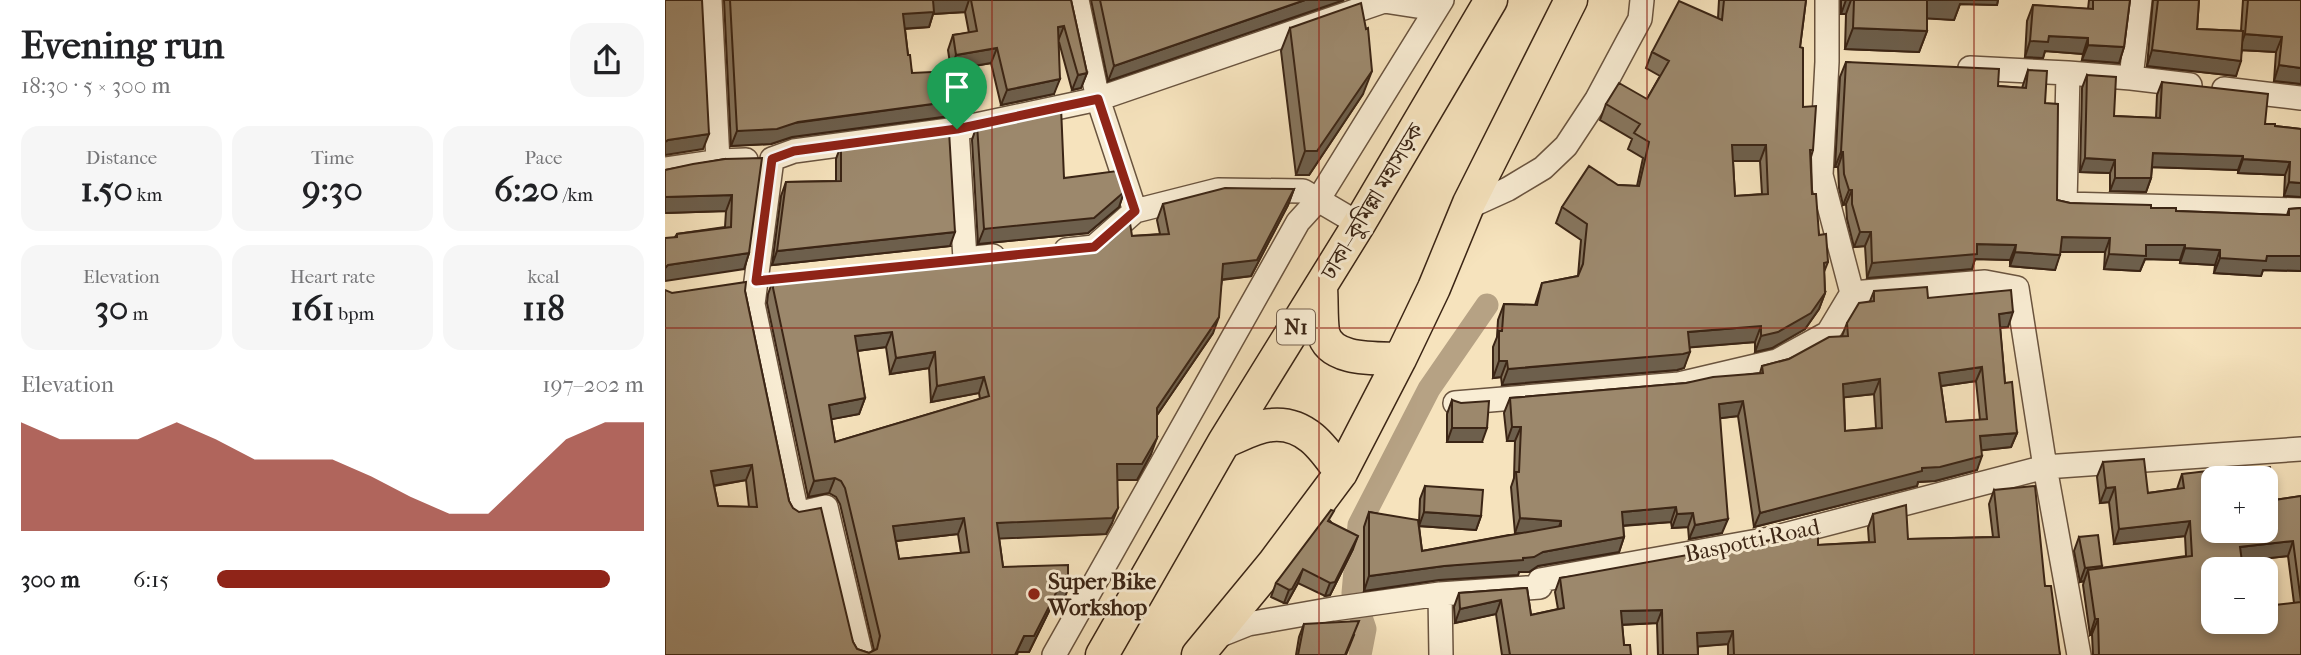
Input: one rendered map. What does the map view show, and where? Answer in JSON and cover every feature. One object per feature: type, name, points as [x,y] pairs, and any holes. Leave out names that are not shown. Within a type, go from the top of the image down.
[{"type":"highway","name":"ঢাকা–কুমিল্লা মহাসড়ক","points":[[1102,655],[1224,442],[1321,288],[1491,0]]},
{"type":"highway","points":[[1206,650],[1341,473],[1400,359],[1434,288],[1469,203],[1571,0]]},
{"type":"highway","points":[[1321,288],[1323,335],[1332,348],[1346,354],[1400,359]]},
{"type":"highway","points":[[1224,442],[1272,425],[1301,430],[1321,444],[1341,473]]},
{"type":"street","points":[[710,0],[718,161]]},
{"type":"street","points":[[1077,0],[1098,99],[1135,211]]},
{"type":"street","points":[[1469,203],[1475,204],[1508,189],[1543,168],[1566,146],[1597,99],[1640,19],[1641,0]]},
{"type":"street","points":[[1455,403],[1679,384],[1777,360],[1828,333],[1851,293],[1821,175],[1828,0]]},
{"type":"street","points":[[2131,78],[2140,0]]},
{"type":"street","points":[[665,169],[718,161],[772,159],[794,151],[957,129],[1098,99],[1384,1],[1439,4],[1318,200],[1298,222],[1054,655]]},
{"type":"street","points":[[1827,62],[1854,63]]},
{"type":"street","points":[[1948,67],[2131,78],[2301,98]]},
{"type":"street","points":[[2068,73],[2065,204],[2301,210]]},
{"type":"street","points":[[957,129],[965,259]]},
{"type":"street","points":[[772,159],[753,304],[797,514],[826,507],[861,655]]},
{"type":"street","points":[[1042,252],[1094,247],[1135,211],[1218,190],[1303,191],[1359,224]]},
{"type":"street","points":[[939,262],[1017,254]]},
{"type":"street","points":[[730,285],[782,278]]},
{"type":"street","points":[[1851,293],[1985,282],[2017,288],[2045,467],[2079,655]]},
{"type":"street","name":"Baspotti Road","points":[[1206,650],[1248,624],[1440,594],[1540,587],[1540,580],[1769,540],[2045,467],[2301,449]]},
{"type":"street","points":[[1440,594],[1441,655]]},
{"type":"building","points":[[665,0],[702,0],[709,134],[665,142]]},
{"type":"building","points":[[730,0],[933,0],[934,12],[903,14],[908,55],[912,73],[953,71],[955,101],[798,122],[777,129],[737,131]]},
{"type":"building","points":[[971,0],[1071,0],[1087,73],[1078,75],[1064,26],[1058,27],[1060,79],[1007,90],[997,48],[956,55],[953,35],[977,31]]},
{"type":"building","points":[[1100,0],[1305,0],[1114,66]]},
{"type":"building","points":[[1724,0],[1806,0],[1800,47],[1803,48],[1803,107],[1816,106],[1813,150],[1810,150],[1812,194],[1816,194],[1819,235],[1826,234],[1828,262],[1824,263],[1825,293],[1811,313],[1778,332],[1761,336],[1761,326],[1688,332],[1690,352],[1683,354],[1508,369],[1507,361],[1499,361],[1499,331],[1502,331],[1504,304],[1537,305],[1542,283],[1578,276],[1583,264],[1587,224],[1562,207],[1589,166],[1618,185],[1639,186],[1649,142],[1634,133],[1640,124],[1606,104],[1619,83],[1647,99],[1669,61],[1652,52],[1679,1],[1722,20]],"holes":[[[1732,145],[1766,145],[1768,194],[1735,196]]]},
{"type":"building","points":[[1854,0],[1927,0],[1927,31],[1853,28]]},
{"type":"building","points":[[2093,0],[2130,0],[2124,47],[2088,45],[2088,38],[2049,36],[2048,42],[2030,41],[2033,5],[2093,9]]},
{"type":"building","points":[[2158,0],[2199,0],[2197,29],[2243,31],[2241,61],[2152,50]]},
{"type":"building","points":[[2248,0],[2301,0],[2301,68],[2279,65],[2282,37],[2245,34]]},
{"type":"building","points":[[1361,3],[1366,29],[1368,28],[1372,71],[1317,151],[1305,151],[1290,28]]},
{"type":"building","points":[[1846,62],[1999,69],[1998,86],[2026,88],[2028,70],[2047,71],[2045,103],[2058,104],[2057,200],[2070,203],[2151,205],[2151,208],[2176,208],[2176,211],[2289,215],[2289,209],[2301,208],[2301,256],[2267,256],[2266,261],[2220,258],[2220,250],[2185,248],[2185,245],[2146,245],[2146,256],[2109,254],[2110,238],[2062,237],[2060,255],[2015,252],[2016,245],[1977,244],[1977,254],[1872,263],[1871,232],[1860,232],[1852,204],[1852,190],[1849,190],[1844,174],[1841,152]]},
{"type":"building","points":[[2087,75],[2116,77],[2114,116],[2160,118],[2162,82],[2268,94],[2265,124],[2301,129],[2301,183],[2289,182],[2290,162],[2243,159],[2243,156],[2153,153],[2151,178],[2115,178],[2115,160],[2085,158]]},
{"type":"building","points":[[1061,107],[1064,178],[1117,171],[1124,192],[1094,218],[984,229],[977,125]]},
{"type":"building","points":[[949,131],[955,232],[777,251],[786,182],[841,181],[841,145]]},
{"type":"building","points":[[762,158],[749,253],[668,265],[665,268],[665,238],[731,227],[732,195],[665,197],[665,170],[725,159]]},
{"type":"building","points":[[1225,188],[1294,189],[1257,260],[1223,264],[1219,317],[1157,408],[1157,438],[1142,464],[1117,464],[1118,508],[1112,518],[997,523],[1003,567],[1068,565],[1068,589],[1058,589],[1034,636],[1024,636],[1015,655],[665,655],[665,290],[672,293],[746,282],[745,291],[789,501],[799,512],[821,508],[853,642],[857,649],[869,653],[877,649],[880,636],[845,488],[841,481],[835,478],[814,481],[773,288],[774,278],[1101,245],[1109,242],[1130,223],[1132,236],[1169,234],[1163,204]],"holes":[[[892,332],[896,358],[935,352],[937,386],[984,377],[989,396],[835,442],[829,405],[865,398],[855,336]],[[752,465],[757,507],[718,506],[711,471]],[[964,518],[969,552],[899,559],[893,526]]]},
{"type":"building","points":[[1927,287],[1928,298],[2011,290],[2013,312],[1999,314],[2005,383],[2012,382],[2017,433],[1980,436],[1982,456],[1940,467],[1922,468],[1922,471],[1760,513],[1743,401],[1719,404],[1728,519],[1695,525],[1693,513],[1677,514],[1676,507],[1622,512],[1624,537],[1543,552],[1523,560],[1444,566],[1369,576],[1369,512],[1418,520],[1422,551],[1561,526],[1561,521],[1520,518],[1516,472],[1519,472],[1521,427],[1512,427],[1510,398],[1686,383],[1713,377],[1763,373],[1762,366],[1789,359],[1829,337],[1848,336],[1847,323],[1859,303],[1874,301],[1874,291]],"holes":[[[1982,367],[1987,419],[1946,422],[1939,373]],[[1880,379],[1882,428],[1845,431],[1843,384]]]},
{"type":"building","points":[[1452,400],[1461,403],[1489,401],[1487,428],[1452,428]]},
{"type":"building","points":[[2144,459],[2148,493],[2184,488],[2182,474],[2201,472],[2201,543],[2275,543],[2240,547],[2241,557],[2201,557],[2201,634],[2278,634],[2278,605],[2301,602],[2301,655],[2099,655],[2098,619],[2095,619],[2088,570],[2192,556],[2190,521],[2119,529],[2115,487],[2106,488],[2103,462]]},
{"type":"building","points":[[1425,486],[1483,490],[1481,516],[1424,512]]},
{"type":"building","points":[[2035,486],[2045,586],[2051,586],[2060,655],[1734,655],[1733,631],[1697,633],[1698,655],[1663,655],[1662,610],[1621,611],[1624,645],[1630,645],[1631,655],[1510,655],[1501,600],[1460,609],[1459,593],[1527,588],[1531,615],[1564,608],[1560,578],[1776,539],[1818,528],[1818,545],[1875,542],[1873,514],[1906,505],[1908,539],[1999,537],[1994,490]]},
{"type":"building","points":[[2301,496],[2301,602],[2293,541],[2278,543],[2278,499]]},
{"type":"building","points":[[1331,510],[1334,511],[1328,521],[1358,536],[1335,582],[1330,583],[1303,569],[1292,589],[1276,583]]},
{"type":"building","points":[[2098,535],[2102,566],[2085,568],[2079,537]]},
{"type":"building","points":[[1359,621],[1345,655],[1298,655],[1304,624]]},
{"type":"waterway","points":[[1360,655],[1365,629],[1353,593],[1359,525],[1429,389],[1487,305]]},
{"type":"place","name":"Super Bike Workshop","points":[[1034,594]]},
{"type":"route","points":[[1098,99],[1135,211],[1094,247],[756,281],[772,159],[794,151],[957,129],[1098,99]]}]
